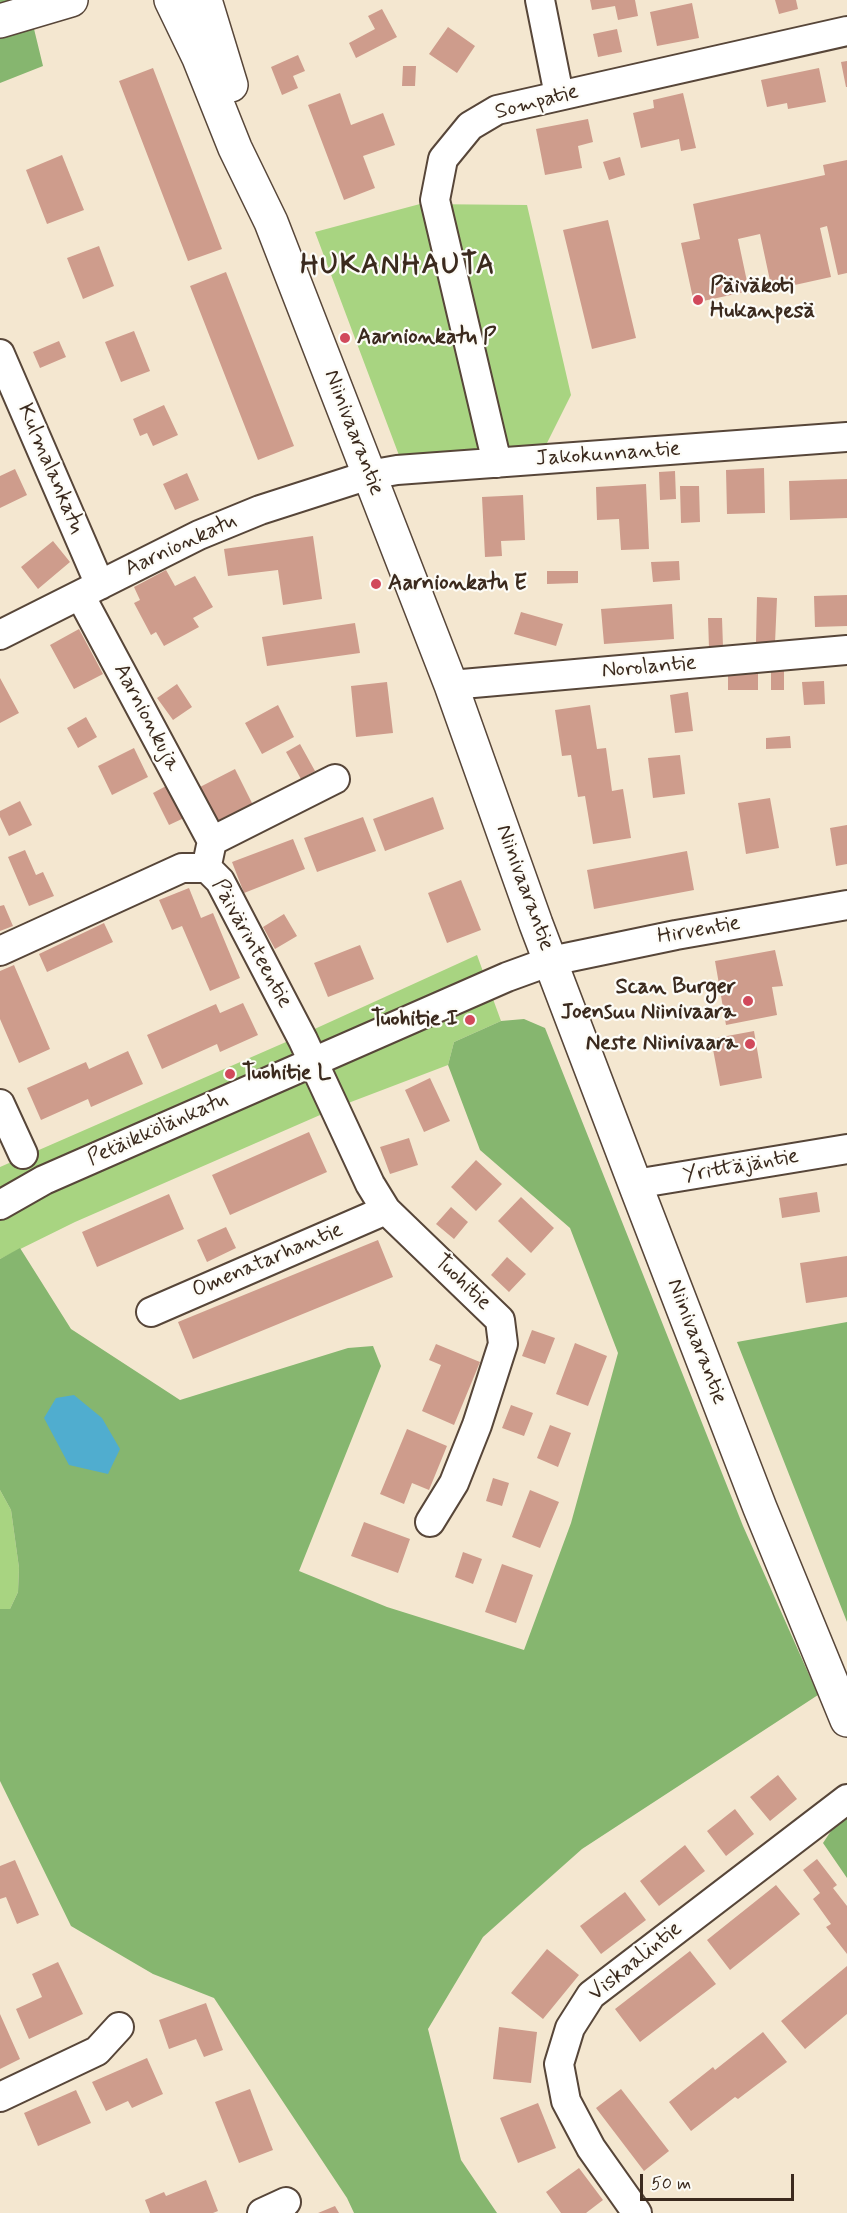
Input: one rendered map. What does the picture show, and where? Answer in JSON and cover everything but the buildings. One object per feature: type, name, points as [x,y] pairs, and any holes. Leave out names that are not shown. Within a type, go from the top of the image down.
[{"type":"main road","points":[[0,14],[24,0]]},
{"type":"main road","points":[[0,21],[71,0]]},
{"type":"main road","name":"Niinivaarantie","points":[[171,0],[199,58],[235,148],[271,222],[451,686],[536,924],[635,1185],[760,1508],[847,1720]]},
{"type":"main road","name":"Niinivaarantie","points":[[205,0],[250,144],[271,222]]},
{"type":"street","points":[[540,0],[559,95]]},
{"type":"street","name":"Sompatie","points":[[497,463],[435,200],[443,159],[470,126],[496,110],[847,31]]},
{"type":"street","name":"Kulmalankatu","points":[[0,354],[90,590]]},
{"type":"street","name":"Jakokunnantie","points":[[369,475],[397,470],[847,437]]},
{"type":"street","name":"Aarnionkatu","points":[[0,635],[199,535],[260,510],[369,475]]},
{"type":"street","name":"Aarnionkuja","points":[[90,590],[210,855]]},
{"type":"street","name":"Norolantie","points":[[451,686],[847,650]]},
{"type":"street","points":[[210,855],[335,779]]},
{"type":"street","name":"Päivärinteentie","points":[[0,951],[210,855],[220,881],[314,1062]]},
{"type":"street","name":"Hirventie","points":[[551,961],[676,935],[847,906]]},
{"type":"street","name":"Petäikkölänkatu","points":[[0,1205],[44,1180],[507,977],[551,961]]},
{"type":"street","name":"Tuohitie","points":[[314,1062],[370,1184],[386,1210],[500,1320],[503,1344],[477,1425],[454,1483],[430,1522]]},
{"type":"street","points":[[0,1104],[23,1154]]},
{"type":"street","name":"Yrittäjäntie","points":[[635,1185],[847,1149]]},
{"type":"street","name":"Omenatarhantie","points":[[151,1312],[386,1210]]},
{"type":"street","name":"Viskaalintie","points":[[638,2213],[591,2148],[566,2101],[559,2064],[570,2028],[591,1995],[847,1799]]},
{"type":"street","points":[[0,2097],[97,2052],[119,2027]]},
{"type":"green space","points":[[0,0],[27,0],[43,66],[0,83]]},
{"type":"green space","points":[[420,204],[527,205],[571,395],[544,449],[400,458],[315,232]]},
{"type":"green space","points":[[477,955],[501,1021],[454,1042],[448,1065],[343,1105],[75,1222],[0,1259],[0,1167],[286,1042]]},
{"type":"green space","points":[[524,1019],[545,1028],[743,1526],[818,1695],[582,1849],[483,1937],[428,2029],[461,2160],[497,2213],[354,2213],[347,2198],[214,1998],[153,1974],[71,1926],[0,1781],[0,1609],[10,1609],[18,1592],[19,1568],[11,1510],[0,1490],[0,1259],[20,1248],[71,1329],[180,1400],[348,1348],[373,1346],[381,1366],[299,1571],[387,1607],[524,1650],[571,1523],[618,1353],[570,1228],[480,1150],[448,1065],[454,1042],[501,1021]]},
{"type":"green space","points":[[847,1322],[847,1622],[737,1342]]},
{"type":"green space","points":[[0,1490],[11,1510],[19,1568],[18,1592],[10,1609],[0,1609]]},
{"type":"green space","points":[[847,1810],[847,1878],[823,1843]]},
{"type":"water","points":[[74,1395],[102,1418],[120,1449],[108,1474],[69,1465],[44,1418],[56,1398]]},
{"type":"place","name":"Päiväkoti Hukanpesä","points":[[698,300]]},
{"type":"place","name":"Aarnionkatu P","points":[[345,338]]},
{"type":"place","name":"Aarnionkatu E","points":[[376,584]]},
{"type":"place","name":"Scan Burger Joensuu Niinivaara","points":[[748,1001]]},
{"type":"place","name":"Tuohitie I","points":[[470,1020]]},
{"type":"place","name":"Neste Niinivaara","points":[[750,1044]]},
{"type":"place","name":"Tuohitie L","points":[[230,1074]]},
{"type":"district","name":"HUKANHAUTA","points":[[398,267]]}]
